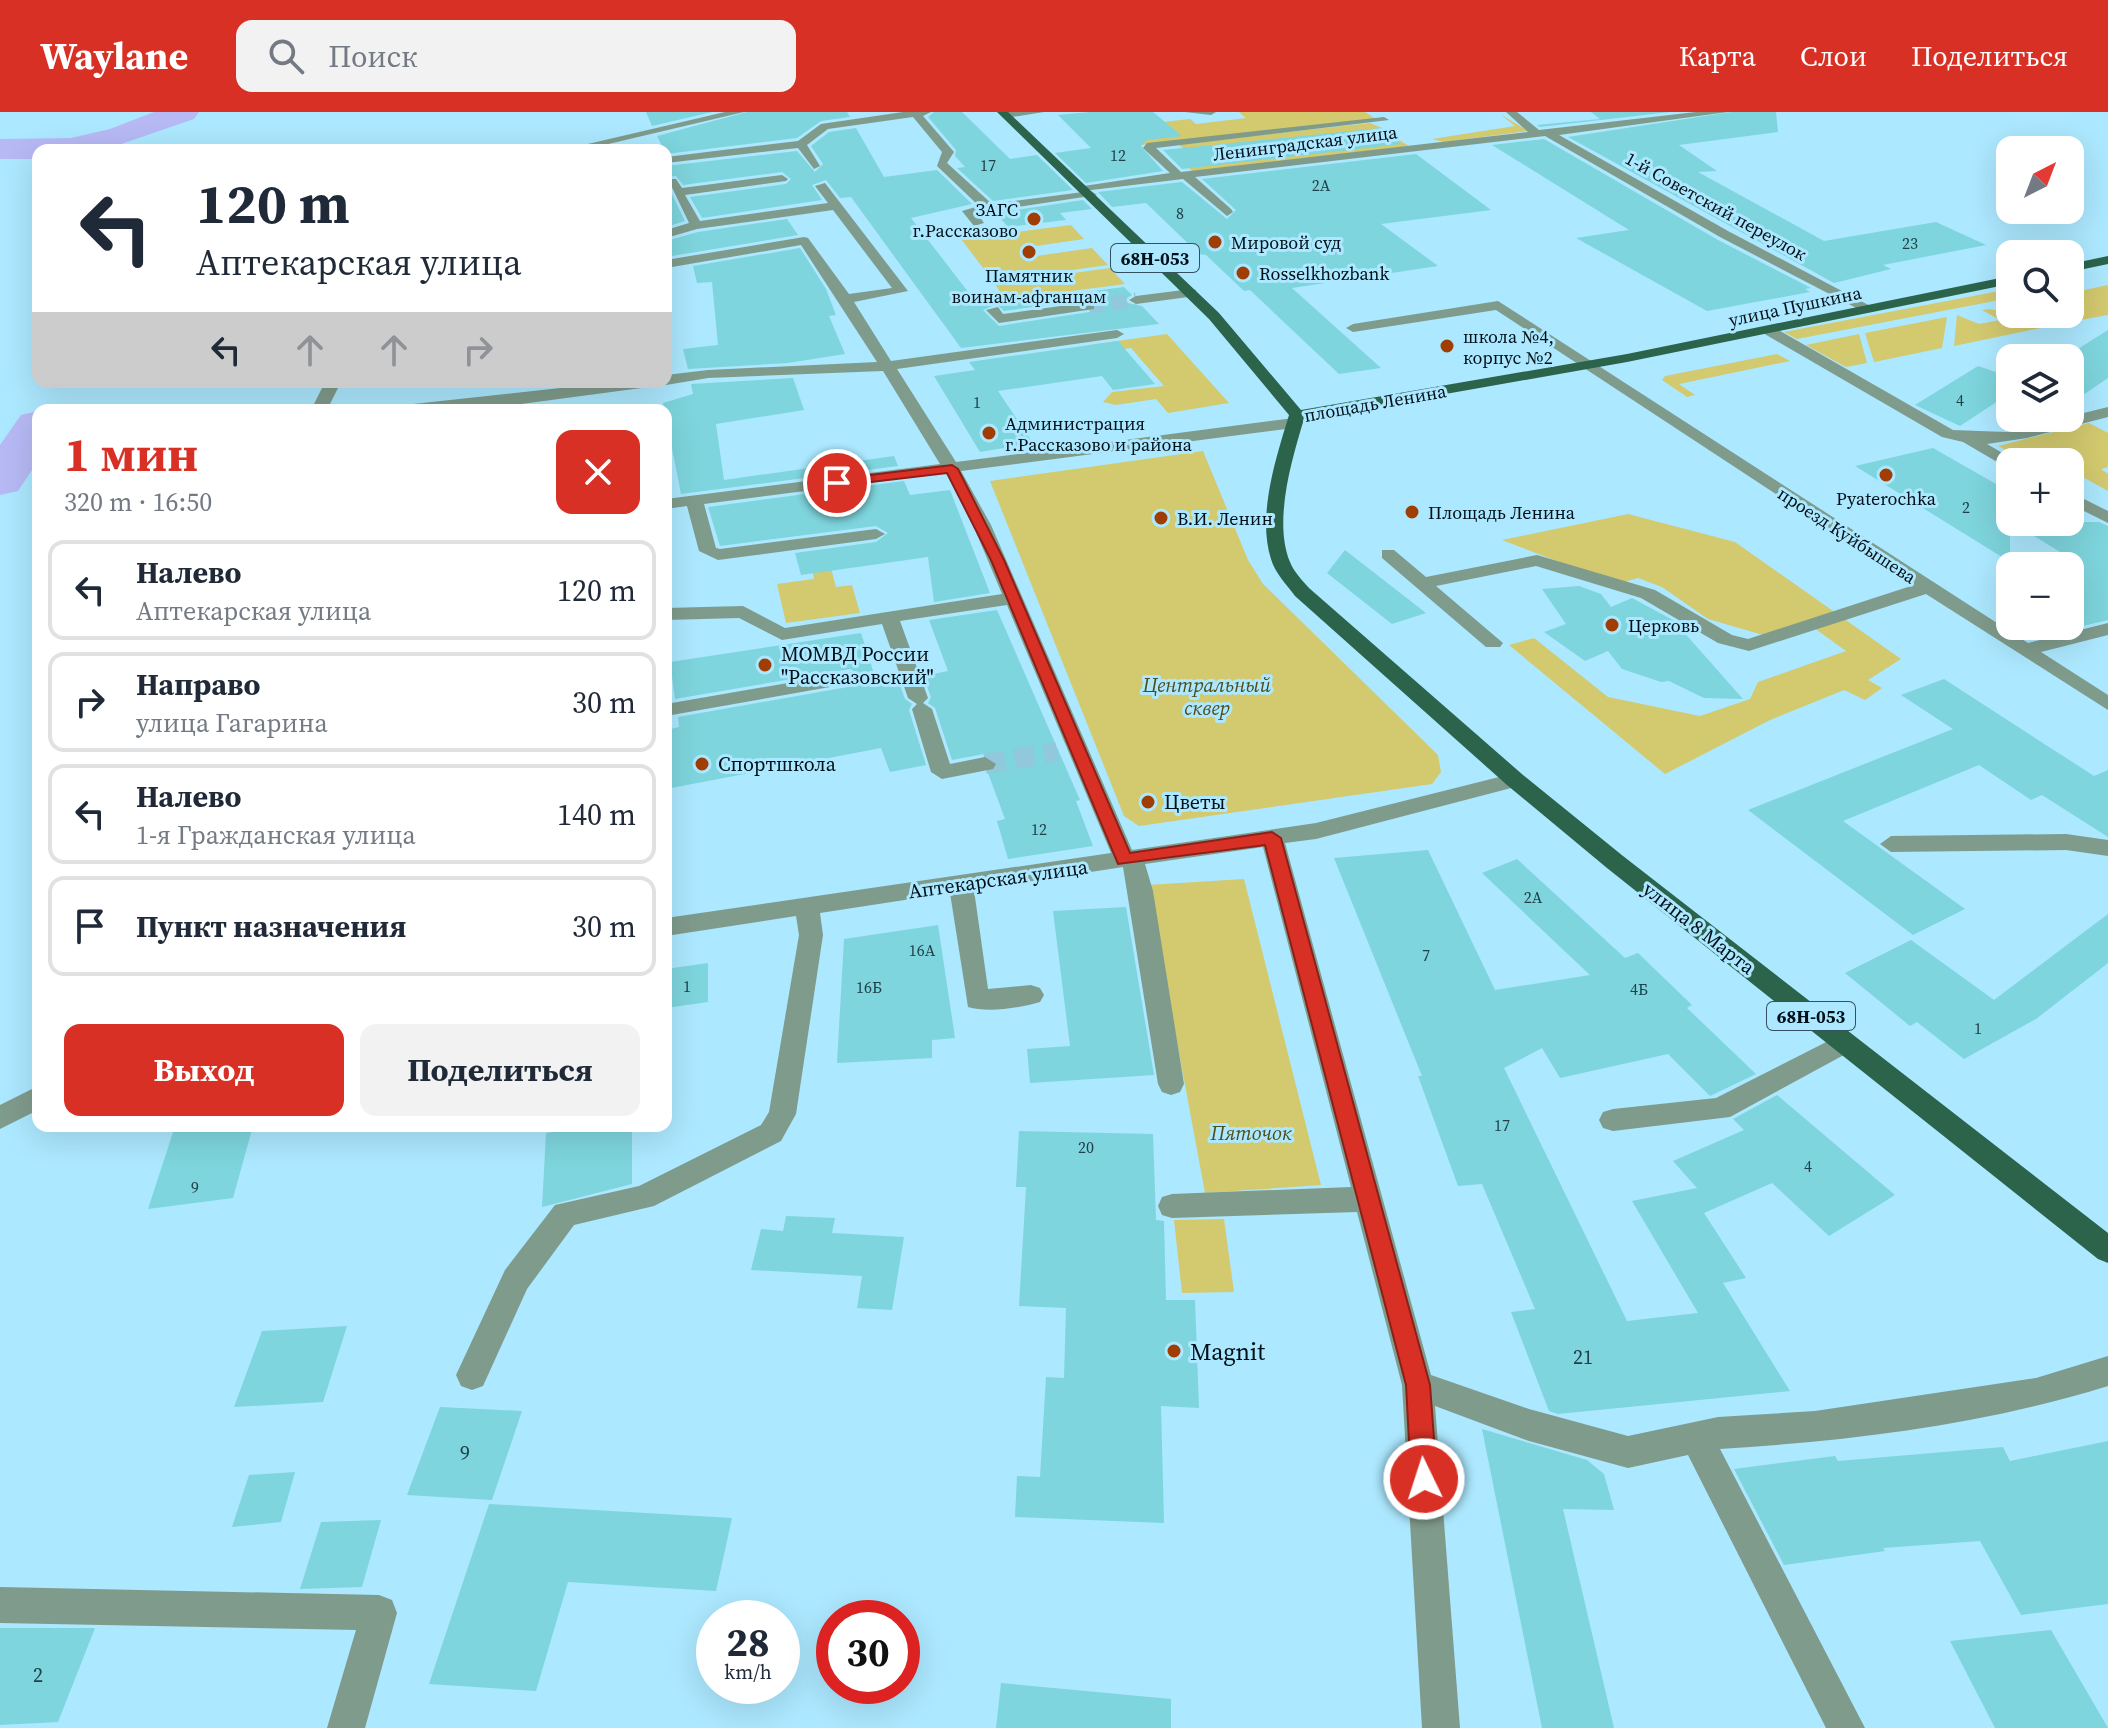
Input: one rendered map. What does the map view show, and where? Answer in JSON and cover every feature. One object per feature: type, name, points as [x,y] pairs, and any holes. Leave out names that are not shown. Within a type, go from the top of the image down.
[{"type":"main road","name":"68Н-053","points":[[1004,114],[1191,293],[1278,393]]},
{"type":"main road","points":[[2084,265],[2108,260]]},
{"type":"main road","name":"улица Пушкина","points":[[1587,365],[1996,283]]},
{"type":"main road","name":"68Н-053","points":[[1244,353],[1278,393],[1295,419]]},
{"type":"main road","name":"площадь Ленина","points":[[1302,592],[1284,569],[1277,542],[1279,504],[1295,419],[1587,365]]},
{"type":"main road","name":"улица 8 Марта","points":[[1302,592],[1515,780],[2108,1250]]},
{"type":"street","points":[[595,144],[739,112]]},
{"type":"street","points":[[1004,114],[1039,112]]},
{"type":"street","points":[[1190,112],[1211,112]]},
{"type":"street","points":[[1372,112],[1425,147]]},
{"type":"street","name":"1-й Советский переулок","points":[[1511,112],[1542,133],[1724,234],[1869,309]]},
{"type":"street","points":[[1636,112],[1648,121]]},
{"type":"street","name":"Ленинградская улица","points":[[989,208],[1182,175],[1723,112]]},
{"type":"street","points":[[672,159],[801,144],[825,126],[920,113],[948,152],[941,164],[989,208]]},
{"type":"street","points":[[1227,212],[1147,146],[1393,126]]},
{"type":"street","points":[[801,144],[814,166]]},
{"type":"street","points":[[678,192],[782,179]]},
{"type":"street","points":[[672,181],[696,225]]},
{"type":"street","points":[[821,186],[901,291],[845,299]]},
{"type":"street","points":[[672,232],[696,225],[835,206]]},
{"type":"street","points":[[978,223],[968,211],[989,208]]},
{"type":"street","points":[[672,263],[804,241],[845,299],[952,469],[982,525],[1013,598],[1066,751],[1128,859],[1141,891],[1171,1084]]},
{"type":"street","points":[[1136,300],[1191,293]]},
{"type":"street","name":"проезд Куйбышева","points":[[1353,328],[1498,305],[2108,704]]},
{"type":"street","points":[[1014,338],[996,314],[1089,306]]},
{"type":"street","points":[[1768,330],[1948,434],[1968,440],[1996,455]]},
{"type":"street","points":[[672,379],[708,374],[887,366],[1117,334]]},
{"type":"street","points":[[512,404],[612,388]]},
{"type":"street","points":[[1968,440],[1999,438],[2108,412]]},
{"type":"street","points":[[672,503],[952,469],[1295,419]]},
{"type":"street","points":[[694,500],[708,551],[718,555],[876,534]]},
{"type":"street","points":[[2084,505],[2108,518]]},
{"type":"street","points":[[1388,554],[1493,643]]},
{"type":"street","points":[[1422,583],[1537,560],[1648,594],[1725,639],[1749,645],[1928,587]]},
{"type":"street","points":[[672,614],[743,612],[782,634],[1013,598]]},
{"type":"street","points":[[889,617],[942,772],[985,764]]},
{"type":"street","points":[[2025,650],[2108,629]]},
{"type":"street","points":[[672,709],[851,678]]},
{"type":"street","name":"Аптекарская улица","points":[[672,926],[1316,831],[1515,780]]},
{"type":"street","points":[[1272,838],[1418,1385],[1441,1728]]},
{"type":"street","points":[[1891,844],[2066,842],[2108,848]]},
{"type":"street","points":[[961,884],[977,1000],[1031,995]]},
{"type":"street","points":[[472,1375],[516,1280],[565,1214],[644,1197],[771,1133],[782,1114],[811,935],[807,906]]},
{"type":"street","points":[[1613,1120],[1720,1109],[1844,1043]]},
{"type":"street","points":[[0,1118],[32,1100]]},
{"type":"street","points":[[1172,1206],[1369,1199]]},
{"type":"street","points":[[1418,1385],[1529,1425],[1628,1452],[1697,1438],[1815,1427],[2036,1393],[2108,1371]]},
{"type":"street","points":[[1697,1438],[1846,1728]]},
{"type":"street","points":[[0,1605],[379,1613],[346,1728]]},
{"type":"green space","points":[[1239,112],[1365,112],[1376,119],[1132,146],[1088,130],[1190,119],[1196,124],[1246,118]]},
{"type":"green space","points":[[1500,114],[1528,131],[1444,142],[1432,139],[1515,126]]},
{"type":"green space","points":[[1370,123],[1382,128],[1296,138],[1310,149],[1399,140],[1409,146],[1193,172],[1184,163],[1185,150],[1178,144]]},
{"type":"green space","points":[[1071,225],[1084,239],[1022,248],[1029,257],[1092,248],[1108,265],[993,281],[961,239]]},
{"type":"green space","points":[[1110,268],[1125,284],[987,302],[981,294],[1000,292],[995,284]]},
{"type":"green space","points":[[2108,285],[2108,315],[2084,319],[2084,290]]},
{"type":"green space","points":[[1996,292],[1996,301],[1797,339],[1784,332]]},
{"type":"green space","points":[[1982,310],[1996,310],[1996,318]]},
{"type":"green space","points":[[1957,315],[1979,324],[1996,321],[1996,328],[2040,328],[1954,346]]},
{"type":"green space","points":[[1947,317],[1942,348],[1874,362],[1865,333]]},
{"type":"green space","points":[[1167,334],[1229,403],[1168,413],[1156,399],[1116,405],[1103,402],[1112,392],[1164,386],[1131,348],[1096,353],[1089,345]]},
{"type":"green space","points":[[1859,334],[1867,363],[1846,367],[1806,345]]},
{"type":"green space","points":[[1777,354],[1790,361],[1679,384],[1695,395],[1687,397],[1662,380],[1665,376]]},
{"type":"green space","points":[[2089,423],[2108,433],[2108,467],[2101,469],[2108,474],[2108,491],[2084,478],[2084,448],[1998,446],[2053,432],[2084,432],[2084,424]]},
{"type":"green space","name":"Центральный сквер","points":[[1203,451],[1248,560],[1263,584],[1438,755],[1441,772],[1432,784],[1139,826],[1124,816],[990,481]]},
{"type":"green space","points":[[1628,514],[1735,542],[1901,659],[1868,680],[1882,688],[1865,700],[1844,690],[1770,720],[1665,774],[1509,645],[1534,638],[1608,697],[1700,716],[1750,699],[1758,682],[1846,651],[1810,625],[1770,637],[1708,619],[1662,587],[1638,578],[1617,584],[1502,540]]},
{"type":"green space","points":[[829,561],[836,587],[852,585],[860,613],[786,623],[777,584],[814,579],[811,564]]},
{"type":"green space","name":"Пяточок","points":[[1244,879],[1321,1185],[1205,1193],[1148,885]]},
{"type":"green space","points":[[1224,1219],[1234,1292],[1182,1293],[1174,1220]]},
{"type":"building","points":[[646,112],[712,112],[652,126]]},
{"type":"building","points":[[747,112],[847,112],[850,117],[821,121],[797,138],[672,153],[672,144],[661,144],[657,136]]},
{"type":"building","points":[[934,112],[962,112],[1010,159],[1037,155],[1073,190],[993,201],[957,168],[965,167],[955,156],[956,150],[928,117]]},
{"type":"building","points":[[1153,112],[1182,136],[1147,140],[1141,146],[1163,171],[1086,183],[1055,153],[1091,148],[1058,115]]},
{"type":"building","points":[[1591,112],[1670,112],[1540,127],[1537,125],[1600,119]]},
{"type":"building","points":[[1731,112],[1776,112],[1778,132],[1679,145],[1717,171],[1698,172],[1824,241],[1936,222],[1986,245],[1883,265],[1891,269],[1834,283],[1568,137]]},
{"type":"building","points":[[856,128],[884,177],[937,170],[972,204],[911,218],[979,306],[1124,287],[1132,295],[1126,299],[1128,303],[1142,306],[1159,324],[961,348],[851,197],[840,198],[826,180],[812,185],[822,200],[702,218],[690,197],[786,184],[791,179],[782,172],[683,185],[676,176],[672,176],[672,165],[797,151],[815,172],[823,164],[811,146],[829,132]],"holes":[[[1089,299],[1096,301],[1096,311],[999,326],[983,310],[997,304],[1004,311]]]},
{"type":"building","points":[[1381,128],[1401,144],[1182,169],[1163,150]]},
{"type":"building","points":[[1544,139],[1718,240],[1811,288],[1805,289],[1810,292],[1707,311],[1576,238],[1629,230],[1492,145]]},
{"type":"building","points":[[1416,154],[1491,210],[1381,224],[1438,266],[1292,288],[1381,368],[1339,374],[1250,290],[1244,291],[1206,255],[1199,254],[1146,203],[1112,207],[1098,192],[1182,182],[1227,219],[1236,210],[1202,179]]},
{"type":"building","points":[[672,194],[685,221],[672,225]]},
{"type":"building","points":[[1083,200],[1092,209],[1060,213],[1066,220],[1008,227],[996,213]]},
{"type":"building","points":[[787,219],[798,235],[672,256],[672,239],[698,232]]},
{"type":"building","points":[[800,248],[826,289],[836,315],[829,316],[845,354],[788,363],[688,369],[683,349],[718,345],[712,282],[697,283],[693,266]]},
{"type":"building","points":[[2108,330],[2108,378],[2084,394],[2084,345]]},
{"type":"building","points":[[1118,341],[1155,384],[1113,390],[1102,376],[998,391],[1033,443],[980,452],[934,376],[975,370],[969,362]]},
{"type":"building","points":[[1978,366],[1996,372],[1996,402],[1960,426],[1915,405]]},
{"type":"building","points":[[793,378],[804,410],[716,424],[724,480],[894,456],[898,466],[681,494],[672,448],[672,404],[663,403],[693,394],[691,384]]},
{"type":"building","points":[[1933,448],[1996,484],[1996,536],[2010,536],[2010,552],[1996,553],[1855,466]]},
{"type":"building","points":[[904,481],[910,495],[950,490],[990,593],[934,602],[928,557],[801,575],[795,553],[876,542],[888,533],[876,526],[720,546],[708,507]]},
{"type":"building","points":[[2084,522],[2099,522],[2108,526],[2108,620],[2084,626],[2084,552],[2060,552],[2034,536],[2084,536]]},
{"type":"building","points":[[1345,550],[1426,613],[1392,624],[1327,573]]},
{"type":"building","points":[[1579,586],[1601,594],[1611,607],[1632,598],[1673,620],[1743,699],[1704,698],[1669,681],[1661,682],[1622,669],[1608,651],[1585,661],[1544,632],[1566,624],[1542,589]]},
{"type":"building","points":[[997,610],[1080,800],[1076,801],[1093,846],[1008,859],[997,821],[1005,819],[988,773],[996,771],[999,763],[984,754],[952,760],[935,708],[928,703],[931,697],[923,676],[948,671],[929,620]]},
{"type":"building","points":[[861,633],[877,683],[898,680],[905,699],[912,704],[909,710],[926,765],[890,772],[881,748],[672,788],[672,729],[679,727],[678,717],[859,685],[864,677],[850,669],[675,699],[672,662]]},
{"type":"building","points":[[1944,679],[2094,776],[2108,770],[2108,837],[2042,795],[2031,800],[1979,765],[1843,821],[1965,909],[1913,935],[1748,810],[1953,729],[1901,695]]},
{"type":"building","points":[[1428,850],[1495,990],[1590,975],[1482,873],[1517,859],[1625,958],[1638,953],[1692,1005],[1687,1008],[1756,1074],[1710,1096],[1668,1054],[1560,1078],[1542,1048],[1504,1068],[1627,1321],[1698,1313],[1632,1201],[1697,1188],[1673,1161],[1744,1130],[1733,1119],[1777,1095],[1895,1195],[1829,1236],[1772,1183],[1704,1213],[1746,1278],[1723,1283],[1790,1391],[1558,1414],[1549,1411],[1511,1312],[1535,1309],[1482,1184],[1458,1186],[1418,1076],[1422,1076],[1334,858]]},
{"type":"building","points":[[1126,907],[1154,1075],[1030,1083],[1027,1049],[1070,1046],[1053,911]]},
{"type":"building","points":[[2108,914],[2108,963],[2036,1019],[1964,1059],[1917,1022],[1910,1026],[1845,973],[1911,940],[1994,1000]]},
{"type":"building","points":[[938,925],[955,1038],[932,1040],[932,1058],[837,1063],[844,939]]},
{"type":"building","points":[[708,963],[708,1002],[672,1007],[672,968]]},
{"type":"building","points":[[1019,1131],[1153,1134],[1156,1220],[1164,1221],[1166,1300],[1195,1300],[1199,1408],[1161,1406],[1164,1523],[1015,1517],[1017,1476],[1040,1477],[1046,1377],[1064,1378],[1066,1308],[1019,1306],[1026,1187],[1016,1187]]},
{"type":"building","points":[[173,1132],[251,1132],[233,1198],[148,1209]]},
{"type":"building","points":[[632,1132],[632,1184],[542,1207],[546,1133]]},
{"type":"building","points":[[786,1216],[835,1218],[832,1233],[904,1237],[892,1310],[857,1308],[862,1276],[751,1270],[761,1229],[783,1231]]},
{"type":"building","points":[[347,1326],[323,1402],[234,1407],[262,1331]]},
{"type":"building","points":[[440,1407],[522,1411],[492,1500],[407,1495]]},
{"type":"building","points":[[1482,1429],[1587,1460],[1604,1474],[1614,1510],[1563,1509],[1614,1728],[1542,1728]]},
{"type":"building","points":[[2108,1441],[2108,1604],[2021,1615],[1980,1541],[1883,1548],[1885,1551],[1784,1565],[1734,1469],[1835,1456],[1838,1461],[2003,1447],[2010,1461]]},
{"type":"building","points":[[295,1472],[281,1522],[232,1527],[249,1475]]},
{"type":"building","points":[[489,1504],[732,1518],[716,1591],[568,1582],[536,1691],[429,1684]]},
{"type":"building","points":[[381,1520],[362,1587],[300,1589],[321,1522]]},
{"type":"building","points":[[0,1628],[95,1628],[58,1722],[0,1725]]},
{"type":"building","points":[[2051,1630],[2108,1728],[1995,1728],[1950,1641]]},
{"type":"building","points":[[1001,1683],[1171,1699],[1171,1728],[996,1728]]},
{"type":"waterway","points":[[88,144],[121,136],[183,112]]},
{"type":"waterway","points":[[0,149],[32,149]]},
{"type":"waterway","points":[[0,480],[32,434]]},
{"type":"tunnel","points":[[1089,306],[1136,300]]},
{"type":"tunnel","points":[[985,764],[1057,752]]},
{"type":"place","name":"ЗАГС г.Рассказово","points":[[1034,219]]},
{"type":"place","name":"Мировой суд","points":[[1215,242]]},
{"type":"place","name":"Памятник воинам-афганцам","points":[[1029,252]]},
{"type":"place","name":"Rosselkhozbank","points":[[1243,273]]},
{"type":"place","name":"школа №4, корпус №2","points":[[1447,346]]},
{"type":"place","name":"Администрация г.Рассказово и района","points":[[989,433]]},
{"type":"place","name":"Pyaterochka","points":[[1886,475]]},
{"type":"place","name":"Площадь Ленина","points":[[1412,512]]},
{"type":"place","name":"В.И. Ленин","points":[[1161,518]]},
{"type":"place","name":"Церковь","points":[[1612,625]]},
{"type":"place","name":"МОМВД России \"Рассказовский\"","points":[[765,665]]},
{"type":"place","name":"Спортшкола","points":[[702,764]]},
{"type":"place","name":"Цветы","points":[[1148,802]]},
{"type":"place","name":"Magnit","points":[[1174,1351]]},
{"type":"route","points":[[837,483],[952,469],[998,560],[1053,697],[1125,860],[1272,838],[1287,883],[1418,1385],[1424,1479]]}]
